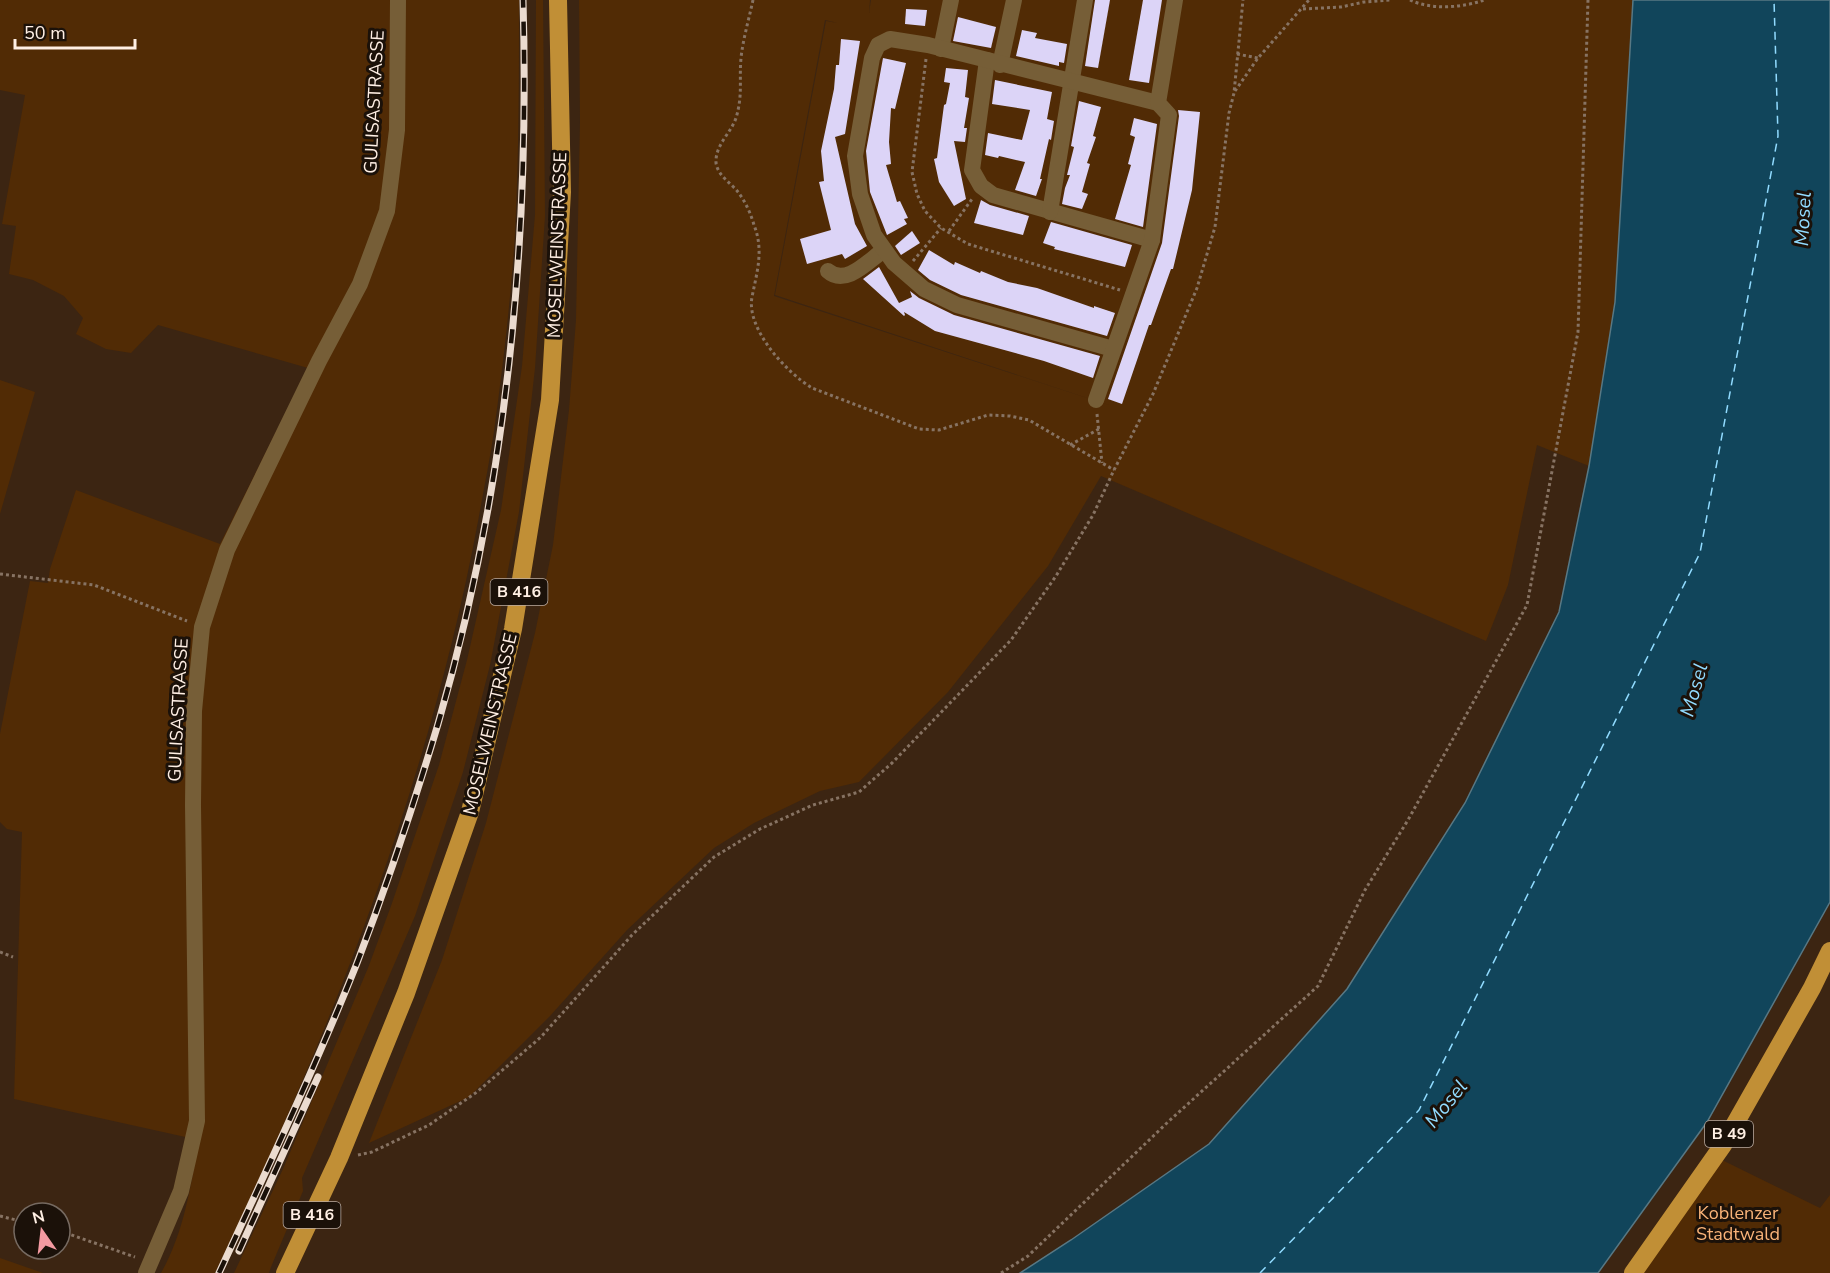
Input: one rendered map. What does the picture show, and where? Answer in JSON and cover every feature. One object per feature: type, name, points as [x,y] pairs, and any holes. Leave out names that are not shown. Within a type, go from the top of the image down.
[{"type":"main road","name":"MOSELWEINSTRASSE","points":[[285,1273],[339,1158],[406,993],[470,812],[513,629],[550,400],[562,192],[558,0]]},
{"type":"main road","name":"B 49","points":[[1633,1273],[1723,1145],[1812,988],[1830,951]]},
{"type":"street","name":"GULISASTRASSE","points":[[148,1268],[181,1191],[197,1121],[193,805],[194,711],[202,627],[227,550],[319,361],[360,284],[387,212],[397,130],[398,0]]},
{"type":"street","points":[[941,49],[951,0]]},
{"type":"street","points":[[1014,0],[993,62],[972,170],[981,186],[993,195],[1152,240]]},
{"type":"street","points":[[1050,212],[1085,0]]},
{"type":"street","points":[[1158,103],[1175,0]]},
{"type":"street","points":[[1096,399],[1152,240],[1169,115],[1158,103],[941,49],[890,39],[878,45],[872,57],[855,156],[860,194],[873,235],[894,263],[924,289],[957,305],[1113,349]]},
{"type":"street","points":[[828,272],[834,276],[849,275],[884,250]]},
{"type":"path","points":[[753,0],[741,59],[742,89],[736,119],[720,146],[716,160],[721,175],[738,192],[755,225],[760,249],[752,297],[752,316],[767,345],[802,382],[812,388],[919,429],[939,430],[988,415],[1010,416],[1029,420],[1114,470]]},
{"type":"path","points":[[339,1158],[372,1152],[429,1125],[477,1092],[541,1037],[632,935],[714,857],[760,829],[813,805],[859,792],[892,764],[1011,640],[1056,576],[1093,515],[1154,394],[1197,288],[1215,227],[1229,113],[1234,93],[1243,0]]},
{"type":"path","points":[[1234,93],[1258,58],[1309,0]]},
{"type":"path","points":[[1303,9],[1341,7],[1390,0]]},
{"type":"path","points":[[1410,0],[1418,4],[1443,7],[1473,4],[1484,0]]},
{"type":"path","points":[[1000,1273],[1028,1256],[1169,1121],[1318,986],[1365,890],[1408,820],[1527,605],[1578,332],[1588,0]]},
{"type":"path","points":[[1237,54],[1258,58]]},
{"type":"path","points":[[949,231],[981,186]]},
{"type":"path","points":[[904,271],[941,228]]},
{"type":"path","points":[[1096,399],[1102,463]]},
{"type":"path","points":[[1070,445],[1099,429]]},
{"type":"path","points":[[0,574],[94,585],[202,627]]},
{"type":"path","points":[[0,952],[13,957]]},
{"type":"path","points":[[72,1236],[148,1268]]},
{"type":"green space","points":[[0,0],[519,0],[517,175],[509,307],[491,452],[458,615],[434,712],[405,808],[372,903],[299,1090],[215,1273],[161,1273],[176,1242],[181,1225],[199,1140],[14,1099],[22,832],[7,829],[0,822],[0,734],[30,581],[48,583],[50,569],[76,490],[220,544],[308,368],[158,325],[131,353],[106,349],[76,334],[83,318],[64,296],[33,280],[9,274],[16,226],[2,224],[25,95],[0,90]]},
{"type":"green space","points":[[536,0],[543,0],[545,216],[535,368],[519,512],[490,665],[463,772],[415,916],[302,1178],[303,1191],[269,1273],[234,1273],[283,1169],[368,968],[439,765],[467,660],[501,510],[522,366],[535,215]]},
{"type":"green space","points":[[579,0],[870,0],[869,13],[871,0],[1633,0],[1615,302],[1589,466],[1537,445],[1508,585],[1486,641],[1101,476],[1048,566],[948,692],[859,782],[820,791],[754,823],[714,848],[627,930],[550,1016],[469,1097],[369,1143],[442,960],[486,823],[535,633],[553,545],[569,410],[576,320],[580,122]],"holes":[[[825,20],[838,23],[826,21],[775,295],[1121,409],[774,296]]]},
{"type":"green space","points":[[0,380],[35,392],[0,514]]},
{"type":"green space","name":"Koblenzer Stadtwald","points":[[1722,1160],[1820,1208],[1830,1195],[1830,1273],[1642,1273]]},
{"type":"green space","points":[[0,1258],[43,1273],[0,1273]]},
{"type":"water","name":"Mosel","points":[[1633,0],[1830,0],[1830,902],[1707,1122],[1598,1273],[1020,1273],[1209,1144],[1347,989],[1465,803],[1559,612],[1589,466],[1615,302]]},
{"type":"building","points":[[1095,0],[1110,0],[1098,68],[1085,66]]},
{"type":"building","points":[[1143,0],[1162,0],[1149,83],[1129,80]]},
{"type":"building","points":[[906,9],[927,10],[925,26],[905,24]]},
{"type":"building","points":[[958,17],[996,27],[991,48],[953,41]]},
{"type":"building","points":[[1022,30],[1037,33],[1035,38],[1067,44],[1064,63],[1059,62],[1059,66],[1016,56]]},
{"type":"building","points":[[841,39],[860,41],[845,134],[835,137],[855,224],[867,246],[845,259],[842,254],[807,264],[800,239],[831,230],[819,182],[824,181],[821,151],[834,89],[836,65],[839,65]]},
{"type":"building","points":[[883,58],[906,63],[895,109],[891,108],[889,142],[891,164],[886,165],[897,202],[900,201],[908,218],[904,219],[907,224],[887,235],[870,192],[866,151]]},
{"type":"building","points":[[946,68],[968,70],[965,97],[969,98],[964,128],[967,128],[965,142],[954,141],[966,199],[954,206],[939,182],[934,159],[937,158],[944,105],[950,83],[944,82]]},
{"type":"building","points":[[995,80],[1052,92],[1047,119],[1054,121],[1040,179],[1042,179],[1036,196],[1015,190],[1025,162],[985,155],[988,133],[1022,140],[1030,110],[992,104]]},
{"type":"building","points":[[1079,101],[1101,107],[1093,136],[1096,137],[1087,163],[1090,164],[1082,192],[1088,194],[1082,209],[1062,204],[1070,175],[1067,175],[1074,147],[1071,146]]},
{"type":"building","points":[[1178,110],[1200,112],[1192,190],[1173,269],[1171,269],[1151,325],[1149,325],[1122,404],[1108,399],[1162,243]]},
{"type":"building","points":[[1134,118],[1157,124],[1143,227],[1115,219],[1131,165],[1128,164],[1135,137],[1130,135]]},
{"type":"building","points":[[981,200],[990,205],[1029,216],[1023,235],[974,223]]},
{"type":"building","points":[[1051,222],[1132,245],[1125,267],[1054,249],[1055,247],[1043,243]]},
{"type":"building","points":[[912,231],[920,243],[901,255],[895,246]]},
{"type":"building","points":[[929,250],[954,265],[955,262],[1008,282],[1037,288],[1115,313],[1107,336],[961,295],[930,280],[918,270]]},
{"type":"building","points":[[879,267],[899,303],[912,297],[910,291],[919,298],[954,315],[1100,356],[1093,378],[1044,361],[935,331],[904,312],[904,316],[863,279]]},
{"type":"ferry route","points":[[1260,1273],[1419,1110],[1700,553],[1778,136],[1774,0]]},
{"type":"railway","points":[[219,1273],[307,1080],[357,963],[419,784],[438,724],[461,636],[481,546],[497,456],[509,365],[522,183],[523,0]]},
{"type":"railway","points":[[239,1251],[318,1077]]}]
